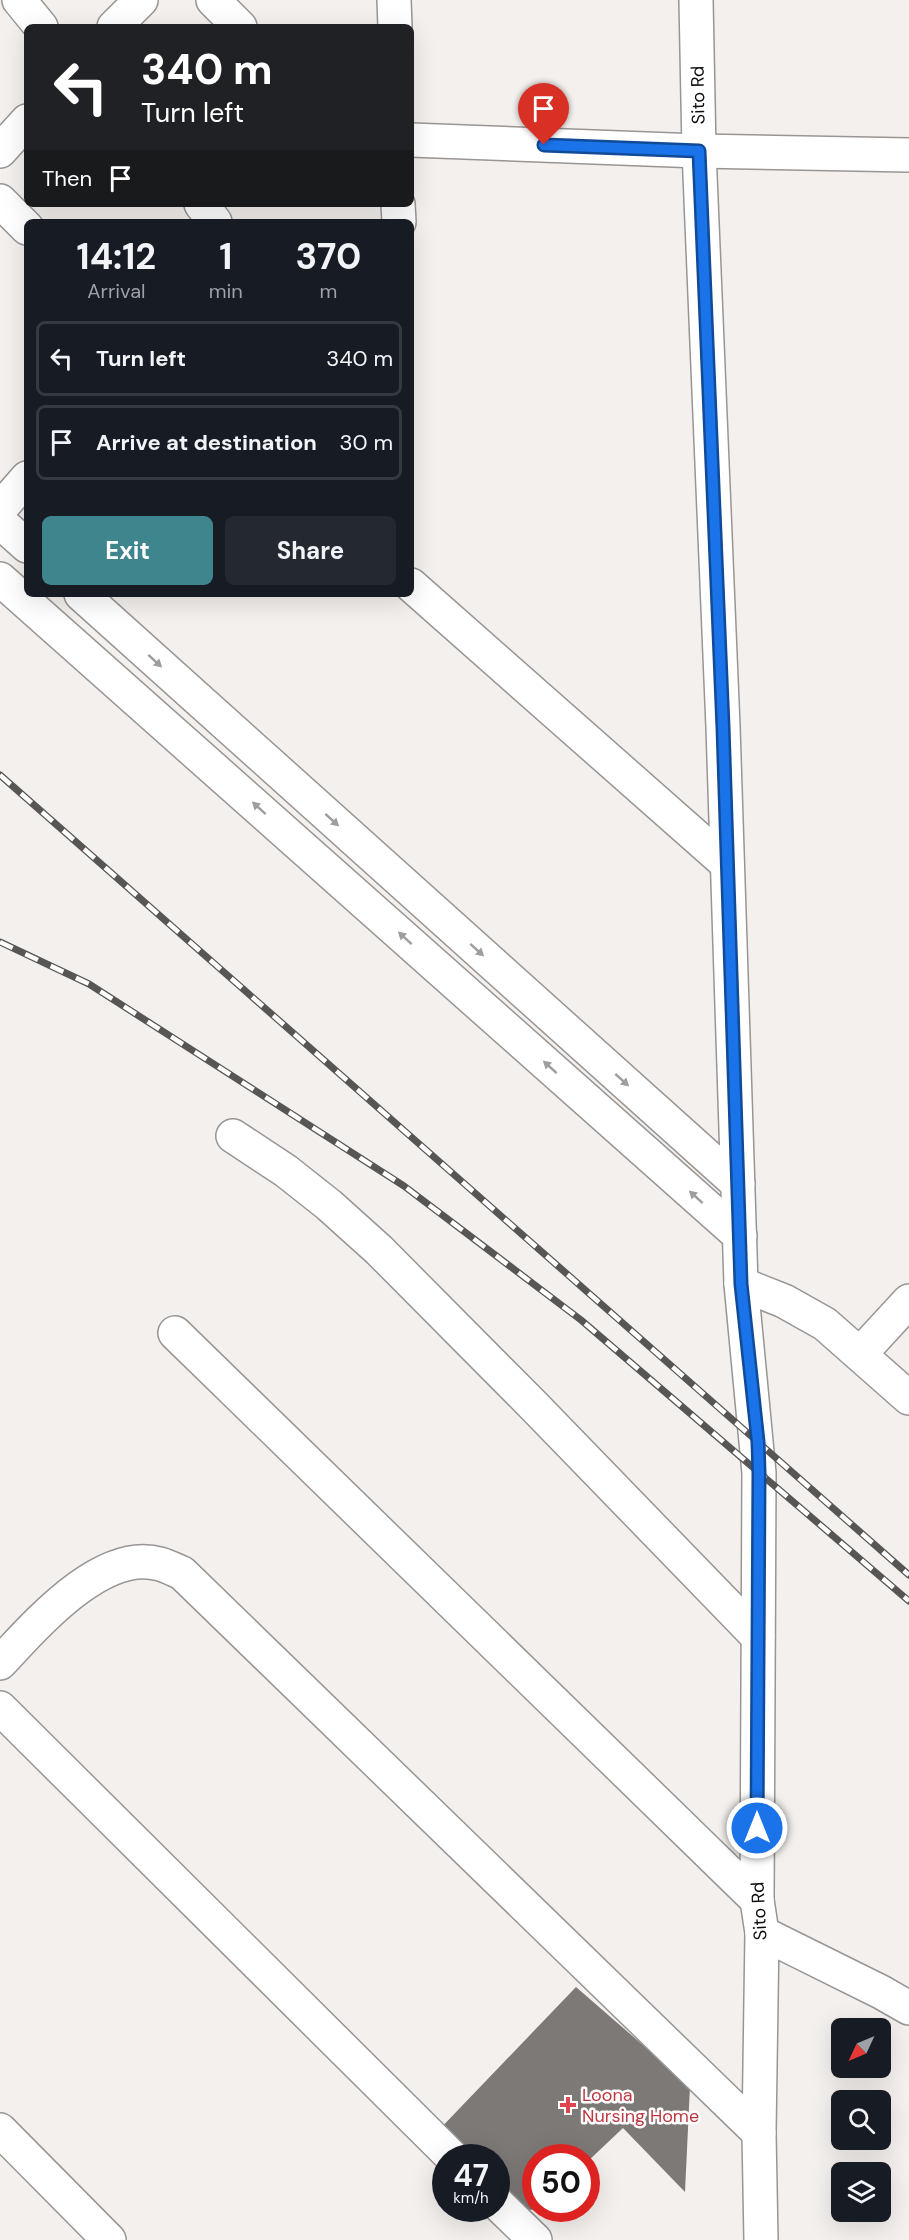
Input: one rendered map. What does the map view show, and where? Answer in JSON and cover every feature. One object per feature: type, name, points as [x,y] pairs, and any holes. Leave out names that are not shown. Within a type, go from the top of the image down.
[{"type":"street","points":[[19,0],[39,24]]},
{"type":"street","points":[[117,24],[141,0]]},
{"type":"street","points":[[213,0],[237,24]]},
{"type":"street","points":[[394,0],[396,24]]},
{"type":"street","name":"Sito Rd","points":[[696,0],[699,151],[741,1284],[758,1442],[757,1900],[762,1933],[759,2133],[761,2240]]},
{"type":"street","points":[[0,151],[24,124]]},
{"type":"street","points":[[414,140],[699,151],[909,155]]},
{"type":"street","points":[[0,201],[24,225]]},
{"type":"street","points":[[203,207],[213,219]]},
{"type":"street","points":[[0,509],[24,481]]},
{"type":"street","points":[[0,522],[24,543]]},
{"type":"street","points":[[0,579],[740,1236]]},
{"type":"street","points":[[414,588],[727,864]]},
{"type":"street","points":[[84,597],[738,1184]]},
{"type":"street","points":[[92,659],[117,627]]},
{"type":"street","points":[[338,879],[365,850]]},
{"type":"street","points":[[232,1136],[286,1171],[378,1250],[759,1636]]},
{"type":"street","points":[[741,1284],[784,1301],[825,1324],[909,1398]]},
{"type":"street","points":[[860,1354],[909,1301]]},
{"type":"street","points":[[175,1333],[757,1900]]},
{"type":"street","points":[[0,1663],[50,1611],[78,1588],[108,1570],[131,1563],[158,1563],[182,1573],[759,2133]]},
{"type":"street","points":[[0,1708],[439,2144]]},
{"type":"street","points":[[762,1933],[909,2008]]},
{"type":"street","points":[[0,2130],[109,2240]]},
{"type":"street","points":[[510,2216],[535,2240]]},
{"type":"building","points":[[576,1987],[690,2086],[685,2192],[623,2128],[600,2150],[600,2144],[522,2144],[522,2209],[511,2209],[510,2144],[445,2144],[435,2134]]},
{"type":"railway","points":[[0,775],[909,1575]]},
{"type":"railway","points":[[0,942],[89,984],[404,1186],[581,1320],[909,1601]]},
{"type":"place","name":"Loona Nursing Home","points":[[568,2105]]},
{"type":"route","points":[[544,145],[699,151],[723,727],[741,1284],[758,1442],[757,1828]]}]
